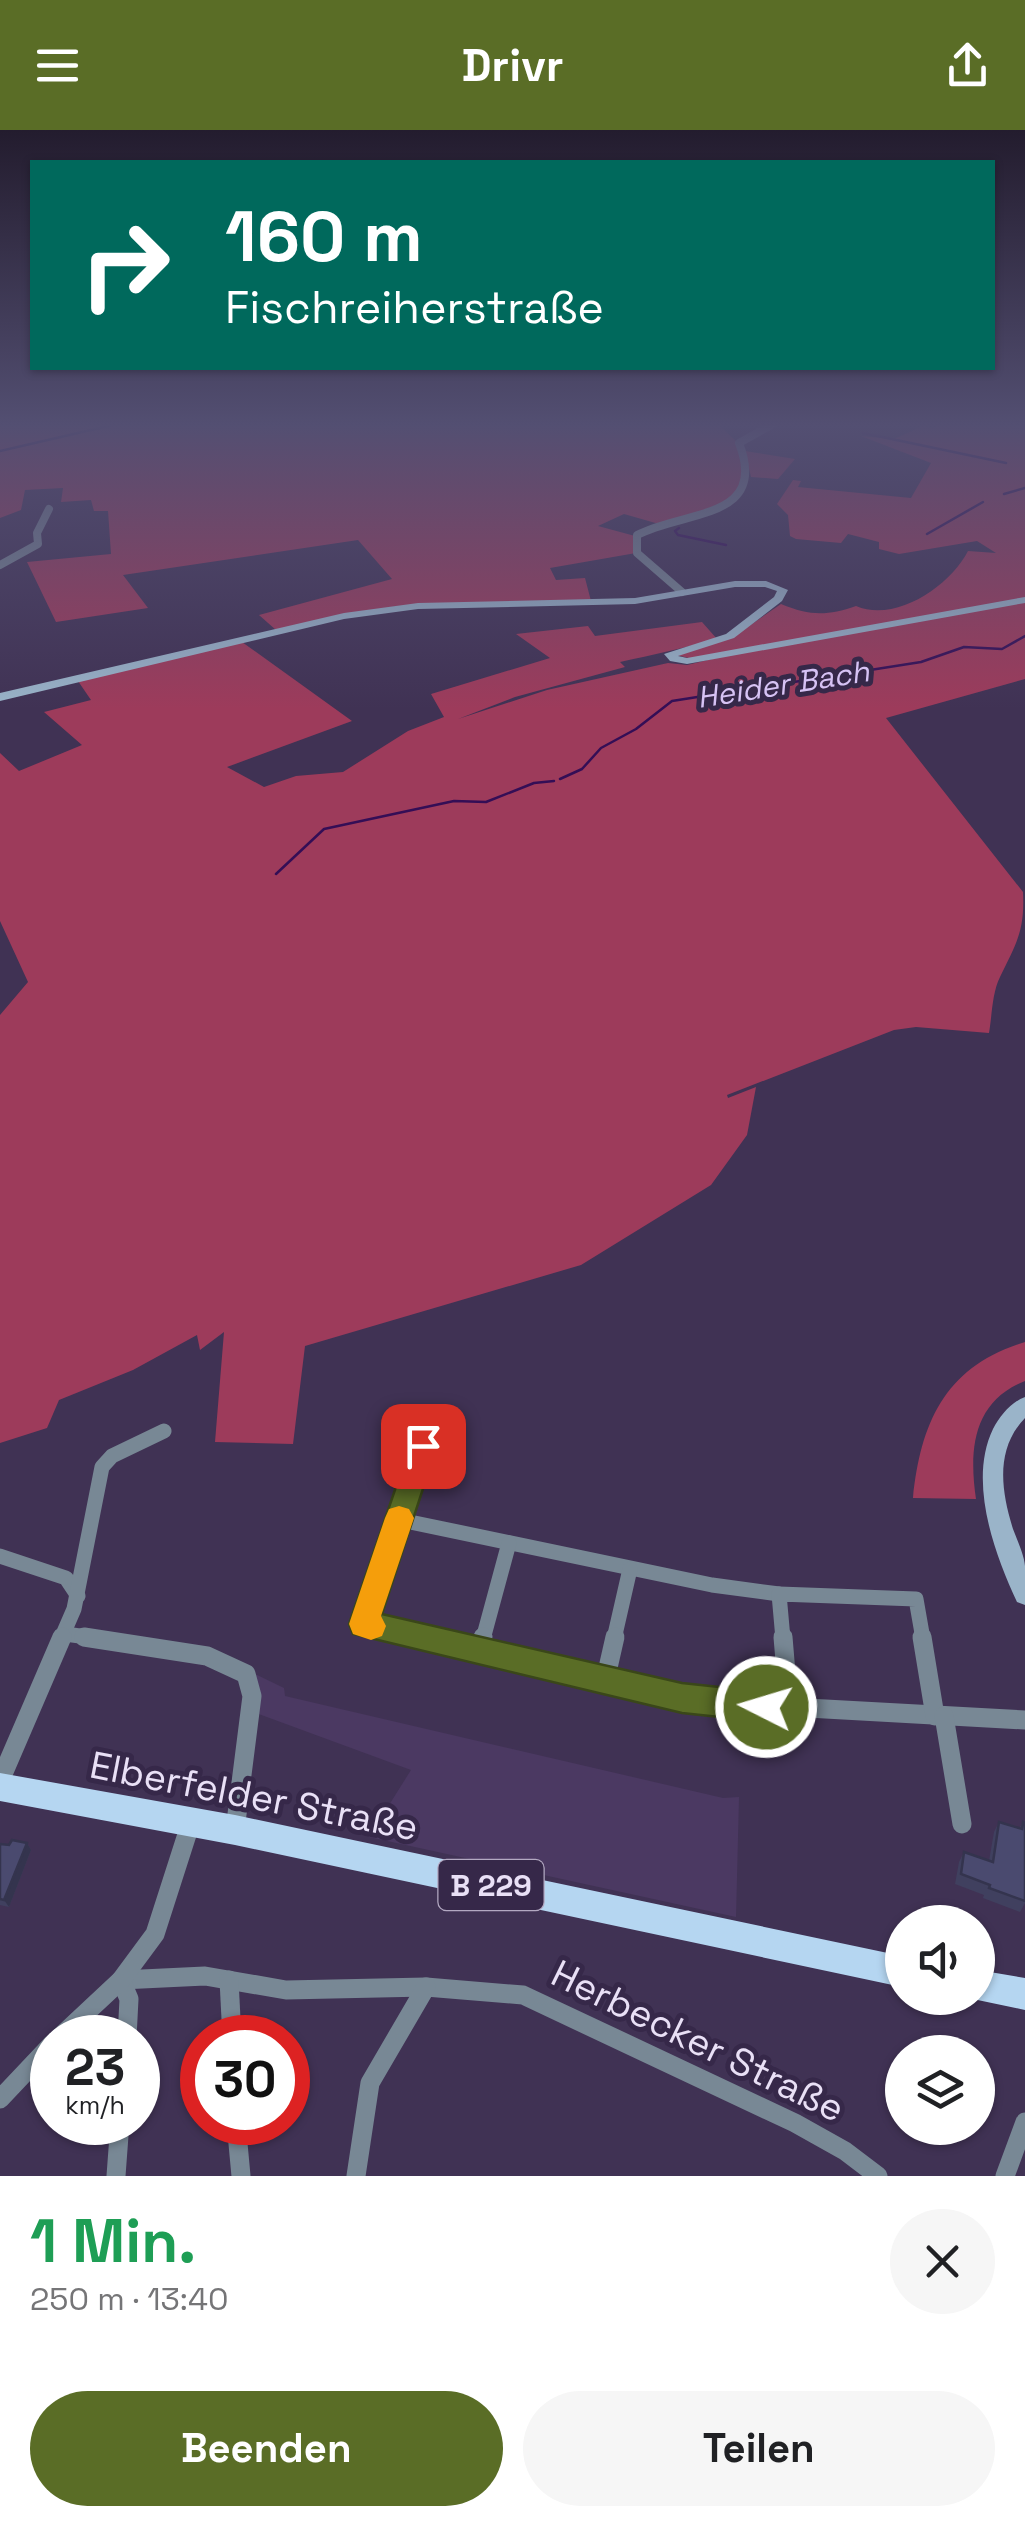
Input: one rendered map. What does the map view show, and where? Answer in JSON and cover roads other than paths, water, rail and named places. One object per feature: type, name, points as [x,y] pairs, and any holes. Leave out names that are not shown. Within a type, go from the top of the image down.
[{"type":"main road","points":[[0,698],[366,612],[428,606],[626,602],[744,584],[782,589],[780,597],[741,629],[724,638],[676,650],[670,656],[690,661],[1025,600]]},
{"type":"main road","points":[[1025,1405],[1006,1421],[995,1440],[990,1474],[1025,1595]]},
{"type":"main road","name":"Elberfelder Straße","points":[[0,1784],[885,1968]]},
{"type":"main road","points":[[995,1989],[1025,1994]]},
{"type":"street","points":[[0,564],[38,544],[37,533],[44,518]]},
{"type":"street","points":[[682,592],[637,553],[634,542],[650,526],[689,518]]},
{"type":"street","points":[[0,1784],[78,1596],[102,1467],[112,1456],[164,1431]]},
{"type":"street","points":[[423,1446],[364,1624],[682,1698],[789,1708],[1025,1720]]},
{"type":"street","points":[[410,1522],[630,1569],[779,1594],[916,1600],[962,1824]]},
{"type":"street","points":[[479,1652],[510,1543]]},
{"type":"street","points":[[0,1556],[66,1578],[78,1596]]},
{"type":"street","points":[[605,1680],[630,1569]]},
{"type":"street","points":[[779,1594],[789,1708]]},
{"type":"street","points":[[65,1634],[196,1656],[242,1668],[250,1679],[252,1709],[235,1830]]},
{"type":"street","points":[[84,2015],[144,1952],[163,1914],[191,1822]]},
{"type":"street","name":"Herbecker Straße","points":[[121,1980],[205,1976],[286,1990],[426,1987],[523,1995],[794,2122],[845,2151],[878,2176]]},
{"type":"street","points":[[121,1980],[129,1999],[128,2015]]},
{"type":"street","points":[[230,1980],[231,2015]]},
{"type":"street","points":[[356,2176],[370,2083],[426,1987]]},
{"type":"street","points":[[0,2099],[30,2067]]},
{"type":"street","points":[[1005,2176],[1025,2122]]},
{"type":"street","points":[[116,2176],[118,2145]]},
{"type":"street","points":[[238,2145],[241,2176]]},
{"type":"waterway","points":[[927,534],[954,518]]},
{"type":"waterway","points":[[679,528],[675,531],[678,535],[726,545]]},
{"type":"waterway","name":"Heider Bach","points":[[560,779],[582,769],[601,748],[636,729],[672,701],[921,662],[964,647],[1002,649],[1025,636]]},
{"type":"waterway","name":"Heider Bach","points":[[276,874],[324,829],[454,801],[486,802],[534,783],[554,781]]}]
